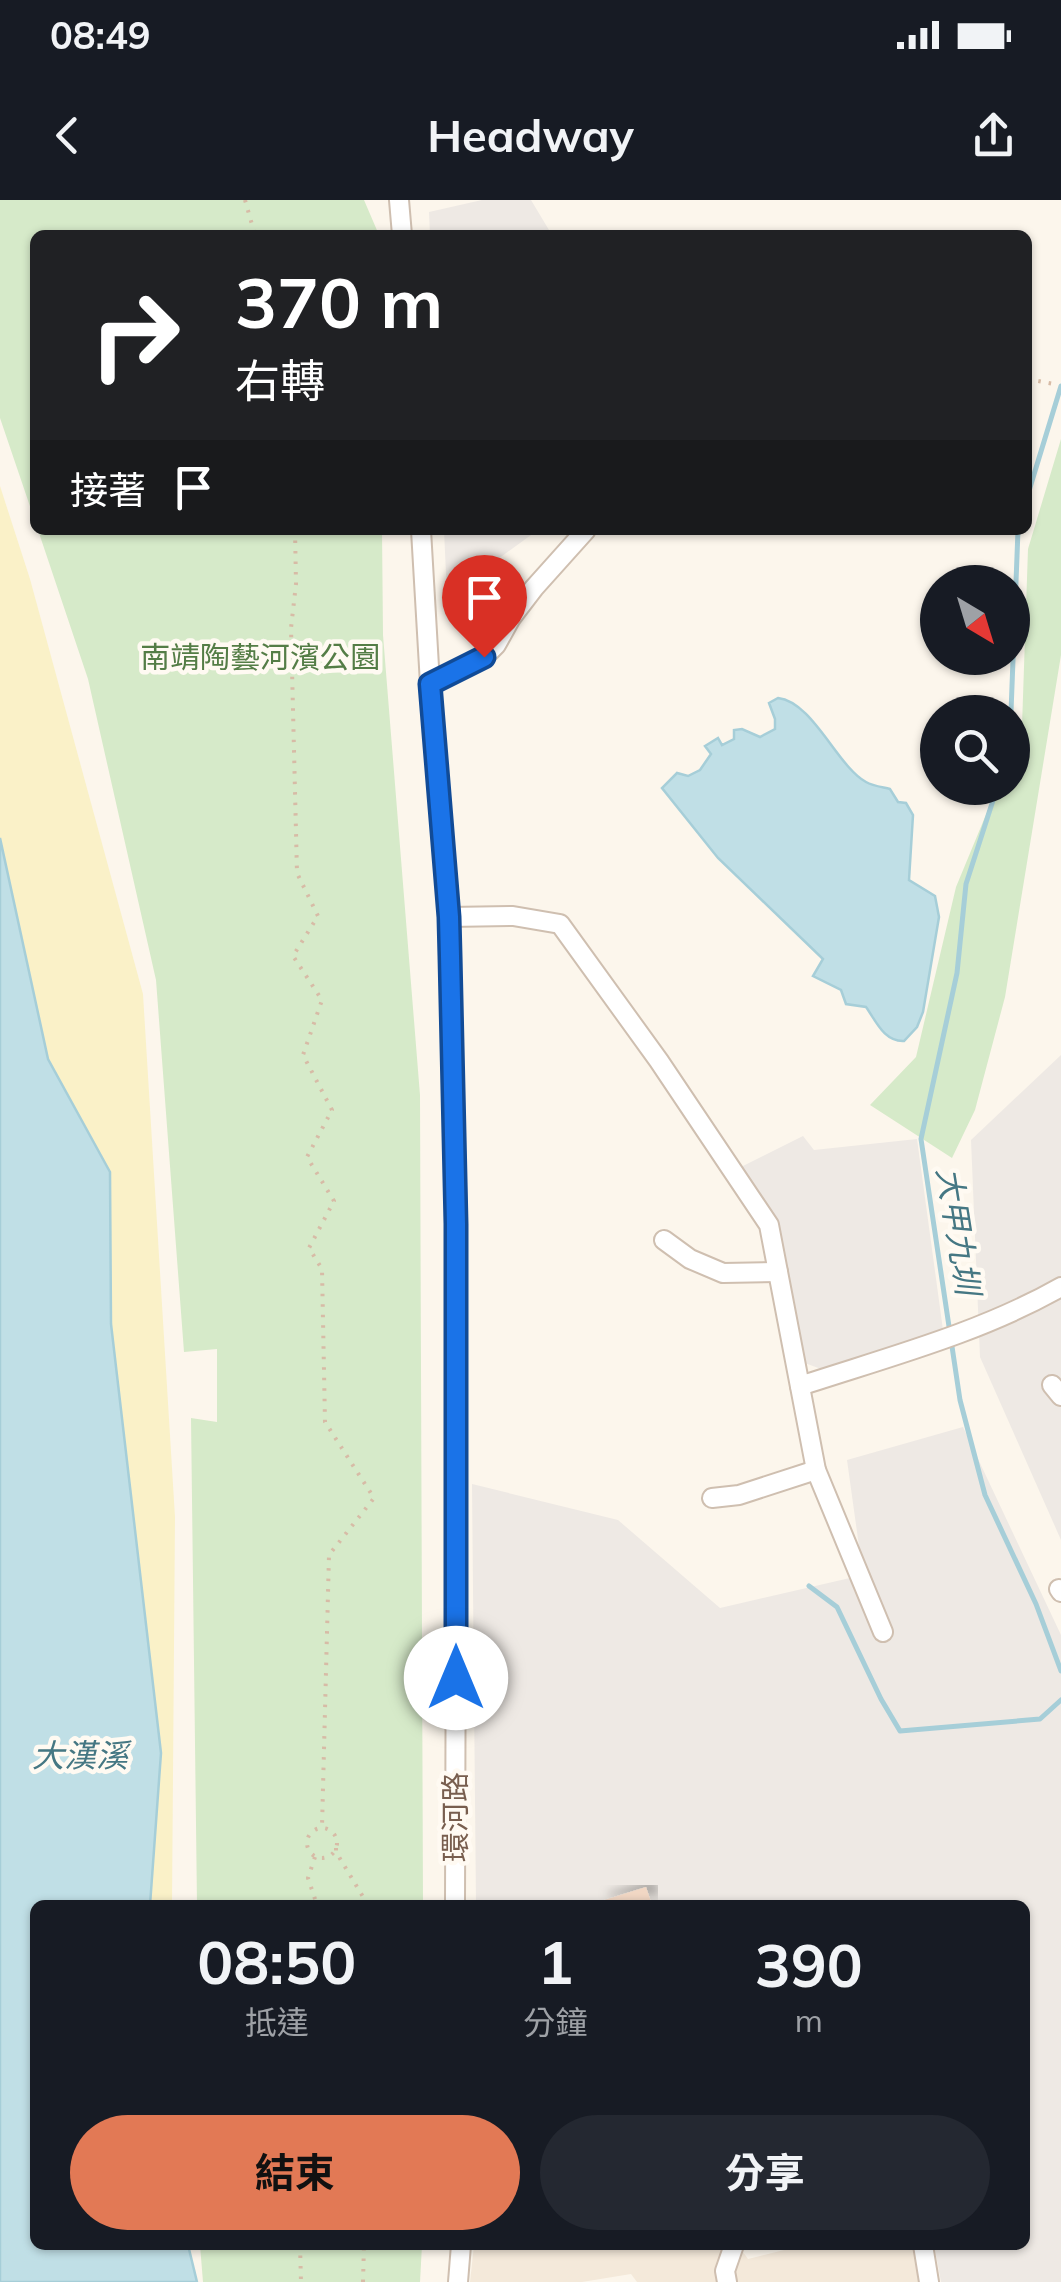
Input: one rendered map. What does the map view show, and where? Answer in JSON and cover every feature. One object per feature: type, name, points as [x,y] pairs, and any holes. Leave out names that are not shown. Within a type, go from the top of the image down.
[{"type":"street","points":[[399,200],[402,230]]},
{"type":"street","name":"環河路","points":[[422,535],[449,917],[456,1224],[456,1900]]},
{"type":"street","points":[[430,684],[484,657],[534,588],[582,535]]},
{"type":"street","points":[[449,917],[514,916],[560,924],[659,1061],[768,1225],[816,1470],[882,1632]]},
{"type":"street","points":[[664,1240],[690,1259],[723,1273],[778,1272]]},
{"type":"street","points":[[800,1386],[951,1337],[1061,1287]]},
{"type":"street","points":[[712,1498],[739,1495],[816,1470]]},
{"type":"street","points":[[458,2282],[461,2250]]},
{"type":"street","points":[[726,2282],[725,2271],[732,2250]]},
{"type":"street","points":[[924,2250],[929,2282]]},
{"type":"path","points":[[245,200],[254,230]]},
{"type":"path","points":[[1032,380],[1054,384]]},
{"type":"path","points":[[295,535],[296,584],[290,628],[297,873],[318,916],[293,956],[322,1000],[304,1055],[332,1110],[307,1157],[334,1201],[309,1248],[322,1269],[325,1422],[374,1498],[329,1555],[322,1827]]},
{"type":"path","points":[[336,1847],[326,1858],[316,1856],[308,1850],[307,1840],[312,1830],[322,1827],[333,1832],[337,1839],[336,1852],[365,1900]]},
{"type":"path","points":[[315,1900],[308,1878],[316,1856]]},
{"type":"path","points":[[300,2250],[300,2282]]},
{"type":"path","points":[[363,2282],[364,2250]]},
{"type":"shaded area","points":[[482,200],[531,200],[549,230],[430,230],[429,212]]},
{"type":"shaded area","points":[[444,535],[531,535],[447,596]]},
{"type":"shaded area","points":[[1061,1055],[1061,1540],[980,1357],[971,1140]]},
{"type":"shaded area","points":[[803,1136],[814,1150],[917,1139],[943,1330],[821,1369],[802,1362],[772,1244],[737,1169]]},
{"type":"shaded area","points":[[963,1427],[1061,1635],[1061,2282],[941,2282],[935,2250],[1030,2250],[1030,1900],[476,1900],[472,1484],[618,1520],[720,1608],[863,1575],[847,1460]]},
{"type":"shaded area","points":[[473,2250],[742,2250],[748,2259],[784,2250],[916,2250],[922,2282],[637,2282],[631,2274],[582,2282],[470,2282]]},
{"type":"green space","points":[[0,200],[364,200],[377,230],[30,230],[30,506],[0,418]]},
{"type":"green space","points":[[1061,439],[1061,655],[1005,997],[975,1110],[952,1158],[870,1105],[916,1057],[956,887],[990,805],[1030,805],[1030,695],[1023,695],[1024,675],[1030,675],[1028,549]]},
{"type":"green space","name":"南靖陶藝河濱公園","points":[[40,535],[382,535],[383,635],[420,1095],[423,1900],[197,1900],[191,1418],[217,1422],[217,1349],[184,1352],[156,980],[88,679]]},
{"type":"green space","points":[[200,2250],[422,2250],[420,2282],[203,2282]]},
{"type":"sand","name":"大漢溪","points":[[0,486],[30,579],[143,994],[175,1517],[172,1900],[30,1900],[30,1946],[0,2190]]},
{"type":"water","points":[[778,698],[791,702],[814,722],[855,774],[890,789],[913,815],[909,880],[935,896],[939,917],[923,1012],[917,1027],[904,1041],[886,1034],[866,1007],[846,1004],[841,990],[813,976],[823,959],[718,858],[662,788],[677,773],[688,776],[700,770],[711,754],[705,746],[718,738],[722,745],[734,739],[734,730],[742,729],[760,737],[775,729],[769,703]]},
{"type":"water","name":"大漢溪","points":[[0,838],[48,1059],[110,1172],[111,1324],[161,1753],[150,1900],[30,1900],[30,2250],[189,2250],[197,2282],[0,2282]]},
{"type":"building","points":[[646,1887],[650,1900],[604,1900]]},
{"type":"waterway","name":"大甲九圳","points":[[1032,481],[1061,386]]},
{"type":"waterway","name":"大甲九圳","points":[[1012,695],[1018,535]]},
{"type":"waterway","name":"大甲九圳","points":[[992,805],[966,884],[957,973],[921,1139],[960,1400],[985,1495],[1036,1604],[1061,1671]]},
{"type":"waterway","name":"大甲九圳","points":[[809,1586],[837,1607],[900,1731],[1040,1719],[1061,1700]]},
{"type":"route","points":[[456,1678],[456,1224],[449,917],[430,684],[484,657]]}]
